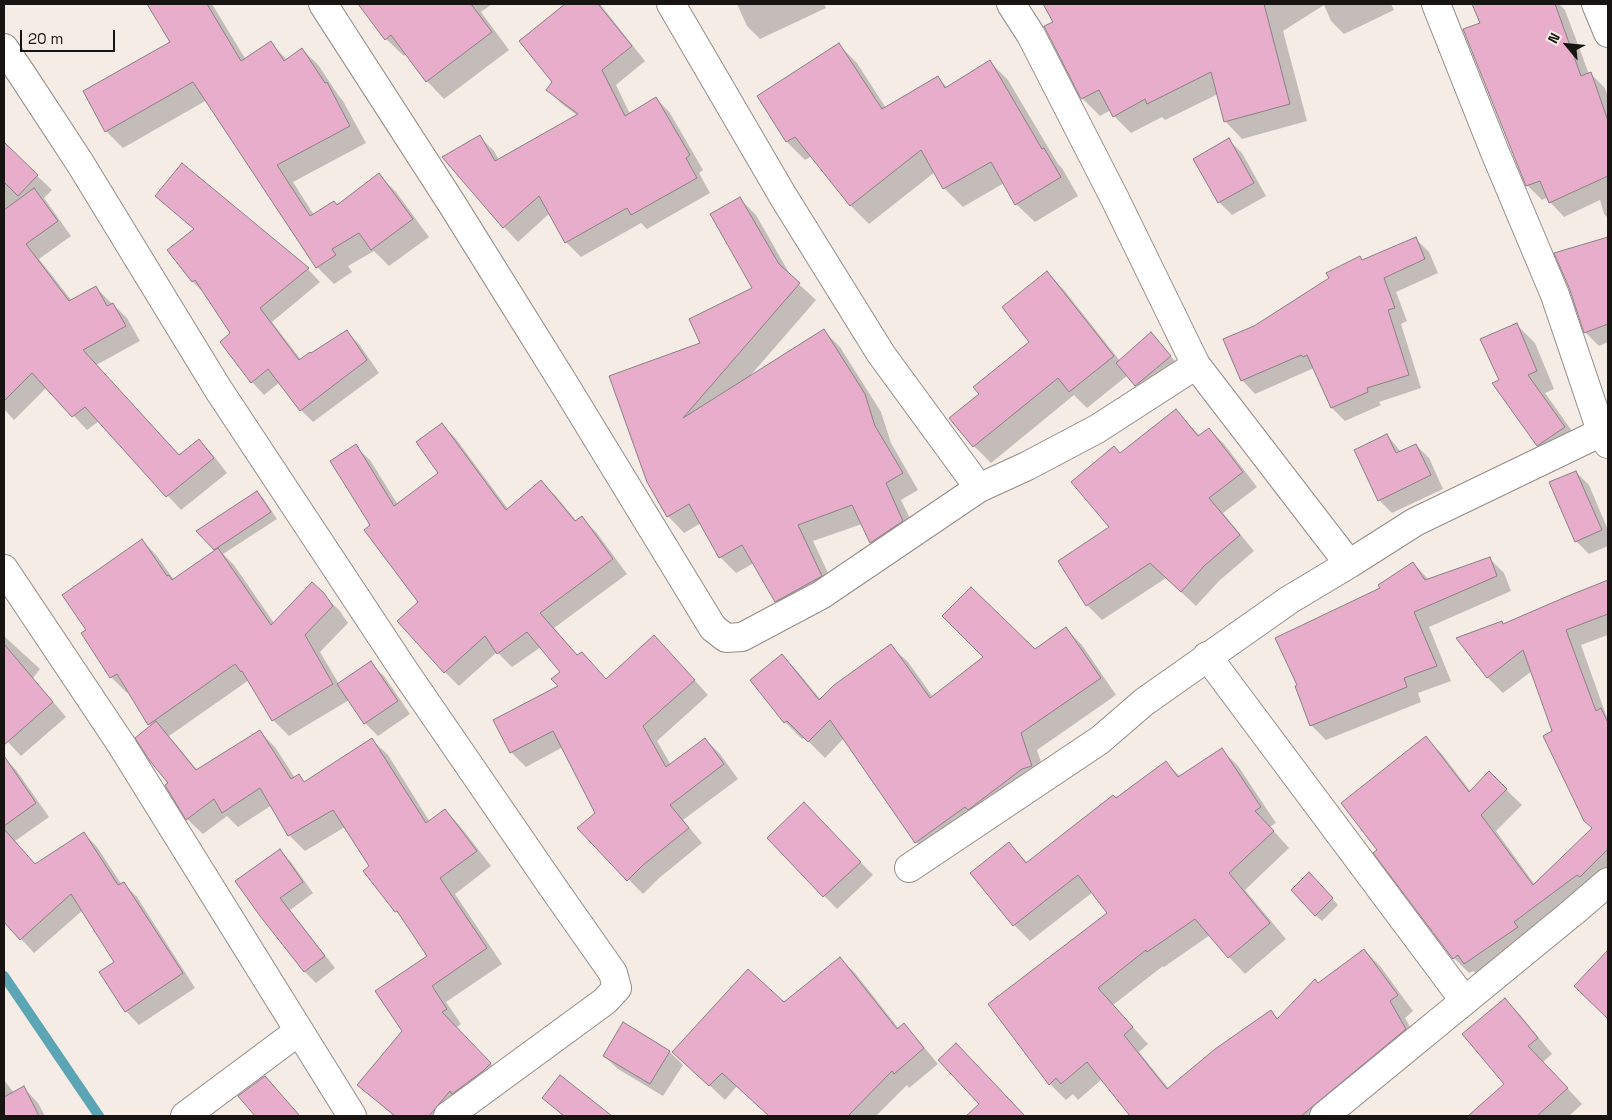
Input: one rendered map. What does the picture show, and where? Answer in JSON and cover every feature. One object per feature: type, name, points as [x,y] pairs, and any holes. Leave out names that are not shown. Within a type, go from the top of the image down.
[{"type":"street","points":[[322,4],[452,204],[713,628],[726,638],[742,637],[821,595],[980,488],[1027,466],[1097,429],[1196,365]]},
{"type":"street","points":[[671,4],[783,196],[881,354],[980,488]]},
{"type":"street","points":[[1011,4],[1031,36],[1115,199],[1196,365],[1350,564]]},
{"type":"street","points":[[909,868],[1100,740],[1144,702],[1289,600],[1415,522],[1606,435],[1555,295],[1436,4]]},
{"type":"street","points":[[1596,4],[1608,33]]},
{"type":"street","points":[[4,48],[80,163],[218,389],[405,672],[614,973],[617,988],[605,1001],[448,1116]]},
{"type":"street","points":[[4,569],[121,744],[352,1116]]},
{"type":"street","points":[[1207,656],[1464,1000]]},
{"type":"street","points":[[1324,1116],[1574,912],[1608,882]]},
{"type":"street","points":[[185,1116],[299,1031]]},
{"type":"building","points":[[147,4],[207,4],[241,61],[271,41],[284,61],[302,48],[325,83],[327,82],[350,126],[277,165],[310,216],[334,201],[337,205],[379,173],[413,219],[371,250],[359,233],[332,249],[336,255],[316,268],[193,82],[105,132],[83,91],[170,42]]},
{"type":"building","points":[[358,4],[471,4],[492,32],[426,82],[391,35],[385,40]]},
{"type":"building","points":[[565,4],[598,4],[632,46],[602,70],[625,116],[656,97],[690,155],[686,158],[697,178],[631,215],[627,208],[565,243],[539,196],[503,228],[442,157],[480,135],[495,161],[578,114],[546,90],[552,82],[519,41]]},
{"type":"building","points":[[1043,4],[1264,4],[1290,104],[1224,122],[1211,72],[1147,104],[1145,99],[1113,117],[1099,90],[1081,99],[1044,26],[1053,22]]},
{"type":"building","points":[[1472,4],[1555,4],[1581,76],[1591,72],[1608,121],[1608,176],[1549,203],[1540,181],[1526,186],[1463,29],[1480,23]]},
{"type":"building","points":[[839,43],[882,109],[938,76],[945,88],[990,60],[1042,149],[1044,148],[1061,177],[1015,205],[991,162],[943,189],[921,150],[850,206],[795,137],[786,142],[757,96]]},
{"type":"building","points":[[1229,138],[1254,183],[1218,203],[1193,159]]},
{"type":"building","points":[[4,142],[38,175],[18,196],[4,182]]},
{"type":"building","points":[[182,163],[309,268],[260,308],[299,360],[347,330],[367,360],[300,411],[268,369],[251,383],[220,342],[230,333],[195,280],[192,282],[167,250],[194,229],[155,196]]},
{"type":"building","points":[[34,188],[58,221],[26,244],[69,301],[96,286],[107,306],[113,303],[126,326],[83,350],[179,455],[199,439],[214,458],[166,497],[85,407],[72,417],[32,373],[4,401],[4,210]]},
{"type":"building","points":[[740,197],[779,264],[800,283],[683,418],[824,329],[865,394],[875,426],[903,473],[886,483],[903,521],[870,543],[852,505],[798,525],[822,576],[775,602],[742,545],[719,558],[689,504],[667,517],[647,482],[609,376],[700,343],[689,319],[752,288],[710,214]]},
{"type":"building","points":[[1416,237],[1425,259],[1384,278],[1395,308],[1388,310],[1409,375],[1367,388],[1368,392],[1331,408],[1307,355],[1303,357],[1301,355],[1241,381],[1223,339],[1254,326],[1329,278],[1326,273],[1360,256],[1362,260]]},
{"type":"building","points":[[1608,237],[1608,324],[1584,333],[1570,290],[1554,253]]},
{"type":"building","points":[[1047,271],[1114,356],[1069,392],[1058,378],[973,447],[949,418],[979,394],[973,387],[1029,342],[1002,307]]},
{"type":"building","points":[[1517,323],[1537,371],[1528,375],[1565,427],[1537,446],[1492,383],[1499,380],[1480,339]]},
{"type":"building","points":[[1151,332],[1171,356],[1135,386],[1116,363]]},
{"type":"building","points":[[1176,409],[1198,436],[1209,428],[1243,472],[1209,498],[1240,535],[1204,566],[1181,592],[1150,563],[1086,606],[1058,561],[1109,527],[1071,482],[1114,446],[1120,453]]},
{"type":"building","points":[[442,423],[506,510],[541,480],[575,521],[582,516],[613,559],[540,613],[577,655],[582,652],[606,679],[654,635],[695,680],[643,726],[666,767],[705,738],[724,764],[670,805],[689,828],[643,865],[627,881],[577,828],[595,813],[553,731],[510,753],[493,720],[558,686],[551,679],[560,672],[527,632],[497,654],[485,636],[444,673],[397,621],[418,602],[364,530],[370,525],[330,461],[356,444],[394,506],[438,473],[416,442]]},
{"type":"building","points":[[1387,434],[1396,453],[1416,444],[1431,475],[1378,501],[1354,450]]},
{"type":"building","points":[[1576,471],[1602,530],[1575,542],[1549,482]]},
{"type":"building","points":[[257,491],[271,512],[214,550],[196,531]]},
{"type":"building","points":[[142,539],[167,576],[169,575],[172,580],[218,548],[271,625],[312,582],[324,593],[333,606],[305,635],[333,684],[272,721],[242,671],[235,664],[148,725],[117,674],[110,678],[81,633],[86,630],[62,595]]},
{"type":"building","points":[[1490,557],[1497,576],[1414,612],[1437,666],[1404,678],[1407,687],[1310,726],[1295,686],[1297,685],[1275,638],[1380,588],[1378,585],[1413,562],[1425,580]]},
{"type":"building","points":[[1608,580],[1608,614],[1566,630],[1596,711],[1601,708],[1608,723],[1608,849],[1580,877],[1577,875],[1514,922],[1518,927],[1464,964],[1458,955],[1453,959],[1373,853],[1377,850],[1341,803],[1426,736],[1469,792],[1489,771],[1507,789],[1481,815],[1533,885],[1592,828],[1584,821],[1543,736],[1552,731],[1523,650],[1487,678],[1456,638],[1502,621],[1503,624]]},
{"type":"building","points":[[971,587],[1035,649],[1066,627],[1101,678],[1021,733],[1032,766],[1022,769],[968,810],[965,807],[915,843],[830,720],[808,742],[787,721],[784,723],[750,680],[782,654],[819,700],[834,685],[891,644],[930,698],[983,657],[942,616]]},
{"type":"building","points":[[4,644],[53,702],[4,745]]},
{"type":"building","points":[[371,661],[398,701],[364,724],[337,684]]},
{"type":"building","points":[[156,721],[196,770],[260,730],[291,779],[299,774],[304,782],[372,738],[426,823],[445,809],[477,851],[440,878],[487,948],[432,986],[447,1009],[442,1012],[491,1063],[452,1094],[450,1091],[429,1116],[395,1116],[357,1085],[402,1031],[375,991],[427,956],[397,911],[395,912],[363,871],[369,866],[333,810],[288,836],[260,788],[222,813],[214,799],[186,820],[165,785],[168,783],[150,761],[135,738]]},
{"type":"building","points":[[1222,748],[1261,807],[1255,811],[1274,831],[1229,873],[1270,923],[1228,958],[1195,919],[1147,952],[1146,950],[1098,988],[1133,1027],[1124,1035],[1167,1089],[1215,1049],[1271,1010],[1277,1019],[1315,979],[1318,983],[1364,949],[1398,995],[1390,1001],[1406,1029],[1301,1116],[1130,1116],[1087,1062],[1061,1084],[1056,1078],[1049,1085],[988,1004],[1107,913],[1078,875],[1013,926],[970,873],[1009,842],[1026,863],[1113,795],[1116,798],[1166,761],[1178,777]]},
{"type":"building","points":[[4,756],[36,803],[4,826]]},
{"type":"building","points":[[804,802],[861,862],[823,897],[767,838]]},
{"type":"building","points":[[4,829],[35,864],[84,832],[118,885],[124,882],[183,973],[125,1012],[99,972],[114,962],[71,894],[20,940],[4,922]]},
{"type":"building","points":[[280,849],[303,882],[280,898],[325,956],[304,972],[235,881]]},
{"type":"building","points":[[1309,872],[1333,898],[1315,916],[1291,890]]},
{"type":"building","points":[[1608,950],[1608,1019],[1574,986]]},
{"type":"building","points":[[840,957],[897,1029],[904,1023],[924,1048],[894,1074],[892,1071],[848,1116],[769,1116],[722,1073],[709,1086],[672,1052],[748,969],[784,1002]]},
{"type":"building","points":[[1505,998],[1538,1038],[1528,1046],[1568,1088],[1537,1116],[1468,1116],[1504,1084],[1462,1034]]},
{"type":"building","points":[[623,1022],[670,1051],[650,1084],[603,1056]]},
{"type":"building","points":[[956,1043],[1025,1116],[966,1116],[979,1104],[938,1060]]},
{"type":"building","points":[[560,1075],[612,1116],[564,1116],[542,1098]]},
{"type":"building","points":[[265,1076],[300,1116],[255,1116],[238,1096]]},
{"type":"building","points":[[24,1086],[39,1116],[4,1116],[4,1097]]},
{"type":"waterway","points":[[4,976],[99,1116]]}]
